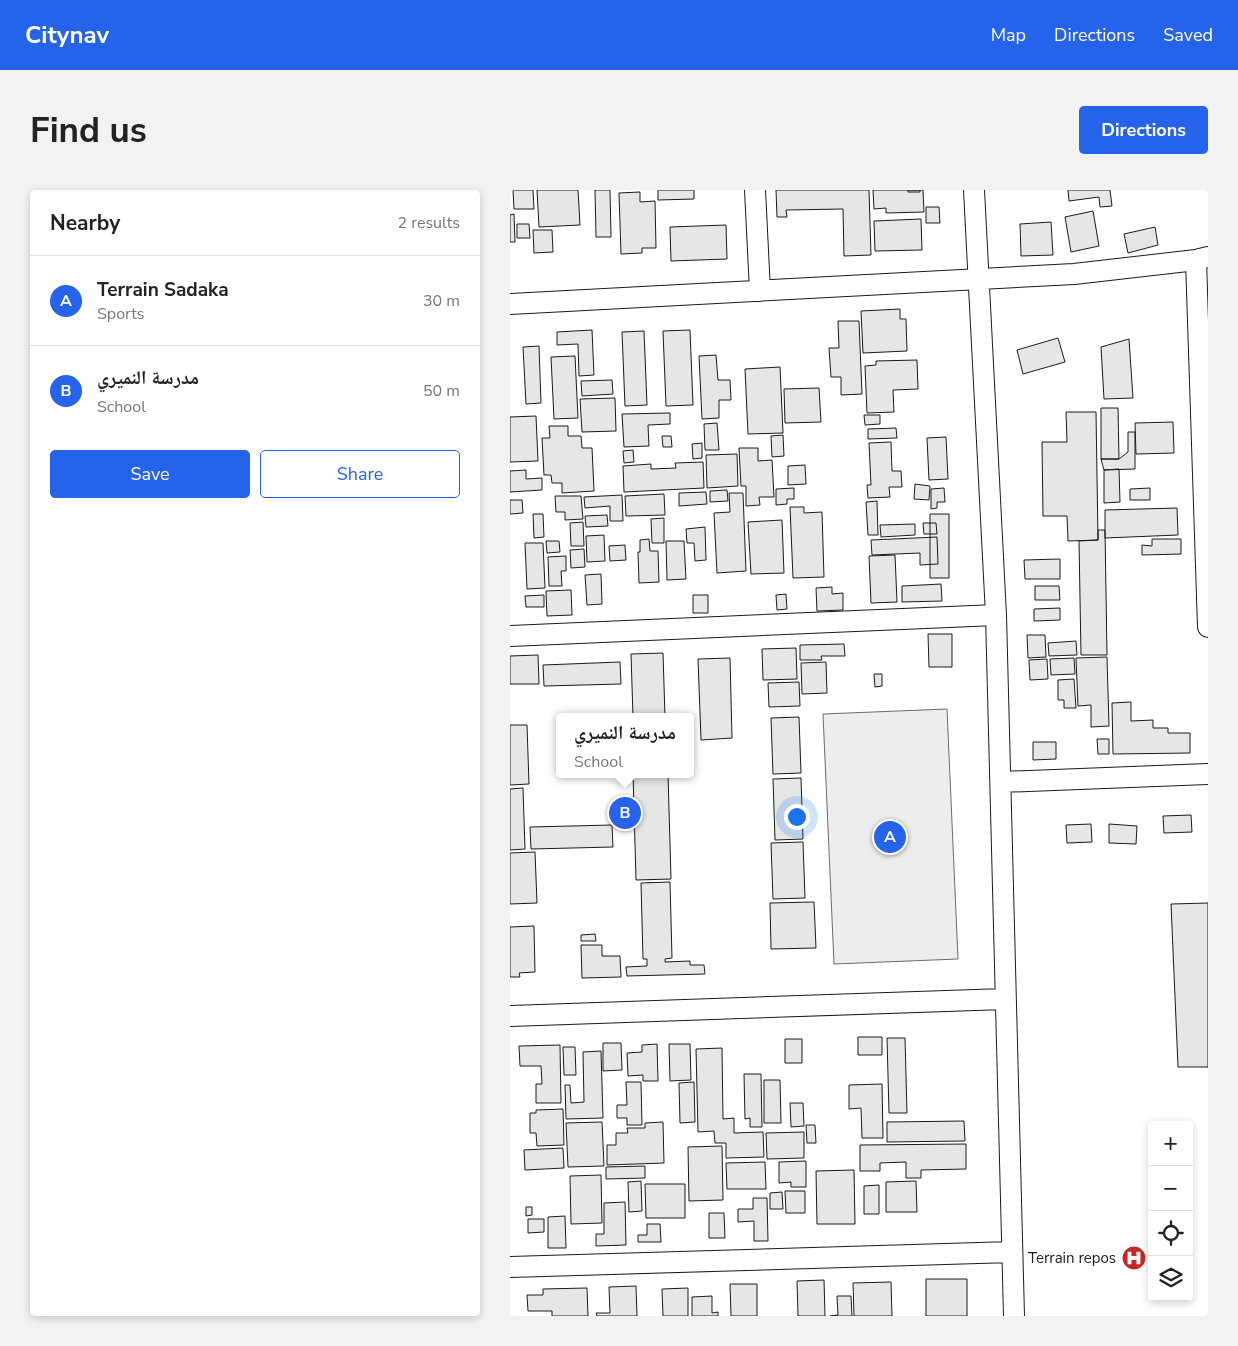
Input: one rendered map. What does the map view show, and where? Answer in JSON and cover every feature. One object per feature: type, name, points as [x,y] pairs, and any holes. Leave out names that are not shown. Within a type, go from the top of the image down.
[{"type":"street","points":[[755,190],[760,291]]},
{"type":"street","points":[[974,190],[996,615],[1014,1316]]},
{"type":"street","points":[[510,304],[1074,274],[1202,258],[1208,627]]},
{"type":"street","points":[[510,636],[996,615]]},
{"type":"street","points":[[1001,782],[1208,774]]},
{"type":"street","points":[[510,1016],[1005,1000]]},
{"type":"street","points":[[510,1267],[1012,1252]]},
{"type":"shaded area","points":[[947,709],[958,959],[834,964],[823,714]]},
{"type":"building","points":[[513,190],[533,190],[534,209],[514,209]]},
{"type":"building","points":[[537,190],[578,190],[580,225],[539,227]]},
{"type":"building","points":[[595,190],[610,190],[611,237],[596,237]]},
{"type":"building","points":[[658,190],[694,190],[694,199],[658,200]]},
{"type":"building","points":[[776,190],[869,190],[871,255],[844,256],[843,209],[786,210],[787,217],[777,217]]},
{"type":"building","points":[[873,190],[923,190],[924,212],[886,213],[886,208],[874,209]]},
{"type":"building","points":[[908,190],[920,190],[920,192],[908,192]]},
{"type":"building","points":[[1068,190],[1110,190],[1112,206],[1100,207],[1099,197],[1069,201]]},
{"type":"building","points":[[640,192],[640,202],[655,201],[656,248],[642,248],[642,253],[621,254],[619,193]]},
{"type":"building","points":[[926,207],[939,207],[940,223],[926,223]]},
{"type":"building","points":[[1093,211],[1099,246],[1071,252],[1065,217]]},
{"type":"building","points":[[514,214],[515,242],[510,242],[510,215]]},
{"type":"building","points":[[921,219],[922,250],[875,251],[874,221]]},
{"type":"building","points":[[1051,222],[1053,255],[1021,256],[1020,224]]},
{"type":"building","points":[[517,224],[529,224],[530,238],[517,238]]},
{"type":"building","points":[[726,225],[727,259],[671,261],[670,227]]},
{"type":"building","points":[[1155,227],[1158,245],[1128,253],[1124,234]]},
{"type":"building","points":[[533,230],[552,230],[553,252],[534,253]]},
{"type":"building","points":[[900,309],[900,319],[906,319],[907,351],[863,353],[861,311]]},
{"type":"building","points":[[838,321],[859,321],[862,394],[841,395],[841,377],[831,377],[829,348],[839,348]]},
{"type":"building","points":[[592,330],[594,375],[579,376],[578,344],[557,345],[557,332]]},
{"type":"building","points":[[690,330],[693,405],[666,406],[663,331]]},
{"type":"building","points":[[644,331],[647,405],[625,406],[622,332]]},
{"type":"building","points":[[1058,338],[1065,362],[1023,374],[1017,350]]},
{"type":"building","points":[[1129,339],[1133,398],[1104,399],[1101,347]]},
{"type":"building","points":[[539,346],[541,403],[526,404],[523,347]]},
{"type":"building","points":[[716,355],[718,380],[730,380],[731,400],[719,400],[719,418],[702,419],[699,356]]},
{"type":"building","points":[[575,356],[578,418],[554,419],[551,357]]},
{"type":"building","points":[[917,360],[918,389],[893,390],[894,412],[867,413],[865,366],[876,365],[876,361]]},
{"type":"building","points":[[780,367],[783,433],[748,434],[745,369]]},
{"type":"building","points":[[612,380],[613,394],[582,396],[581,381]]},
{"type":"building","points":[[819,388],[821,422],[785,423],[784,389]]},
{"type":"building","points":[[615,398],[616,431],[582,432],[580,399]]},
{"type":"building","points":[[1101,408],[1118,408],[1119,459],[1101,459]]},
{"type":"building","points":[[1066,412],[1096,412],[1098,540],[1068,541],[1067,516],[1043,516],[1042,442],[1067,442]]},
{"type":"building","points":[[670,413],[670,424],[648,425],[649,446],[624,447],[622,414]]},
{"type":"building","points":[[864,415],[880,415],[880,424],[865,425]]},
{"type":"building","points":[[536,416],[538,461],[510,462],[510,417]]},
{"type":"building","points":[[1173,422],[1174,453],[1136,454],[1135,423]]},
{"type":"building","points":[[717,423],[719,450],[705,450],[704,424]]},
{"type":"building","points":[[549,426],[568,426],[568,436],[581,436],[582,448],[592,448],[594,491],[562,493],[562,483],[552,483],[551,475],[544,475],[542,438],[550,438]]},
{"type":"building","points":[[896,428],[897,438],[868,439],[868,429]]},
{"type":"building","points":[[1128,432],[1135,432],[1135,469],[1104,470],[1101,459],[1119,459],[1128,452]]},
{"type":"building","points":[[783,435],[784,456],[772,457],[771,436]]},
{"type":"building","points":[[662,436],[671,436],[672,447],[663,447]]},
{"type":"building","points":[[946,437],[948,479],[929,480],[927,438]]},
{"type":"building","points":[[891,442],[892,471],[901,471],[902,487],[889,487],[890,497],[868,498],[867,485],[871,485],[869,443]]},
{"type":"building","points":[[702,443],[702,458],[693,459],[692,444]]},
{"type":"building","points":[[739,448],[758,448],[758,461],[772,460],[774,497],[759,497],[760,505],[746,506],[746,486],[741,486]]},
{"type":"building","points":[[633,450],[634,462],[624,463],[623,451]]},
{"type":"building","points":[[737,454],[738,486],[707,488],[706,455]]},
{"type":"building","points":[[703,462],[704,488],[624,492],[623,466],[651,464],[651,469],[676,468],[675,463]]},
{"type":"building","points":[[805,465],[806,484],[788,485],[788,466]]},
{"type":"building","points":[[1119,469],[1120,502],[1104,503],[1104,470]]},
{"type":"building","points":[[526,470],[526,479],[542,478],[542,490],[510,492],[510,471]]},
{"type":"building","points":[[915,484],[930,486],[929,500],[914,499]]},
{"type":"building","points":[[794,488],[794,499],[787,499],[787,504],[776,505],[776,489]]},
{"type":"building","points":[[944,488],[945,502],[937,502],[937,508],[931,509],[931,489]]},
{"type":"building","points":[[1150,488],[1150,500],[1130,500],[1130,489]]},
{"type":"building","points":[[727,490],[728,501],[710,502],[710,491]]},
{"type":"building","points":[[706,492],[707,504],[679,506],[679,493]]},
{"type":"building","points":[[729,493],[743,493],[746,571],[717,573],[714,513],[730,512]]},
{"type":"building","points":[[664,494],[665,515],[626,516],[625,496]]},
{"type":"building","points":[[622,495],[623,521],[610,521],[610,506],[585,508],[584,497]]},
{"type":"building","points":[[555,496],[581,496],[583,519],[565,520],[565,512],[556,512]]},
{"type":"building","points":[[510,500],[522,500],[523,513],[510,514]]},
{"type":"building","points":[[877,501],[878,535],[868,535],[866,502]]},
{"type":"building","points":[[790,507],[804,507],[804,513],[822,512],[824,577],[793,578]]},
{"type":"building","points":[[1177,508],[1178,535],[1105,538],[1105,510]]},
{"type":"building","points":[[533,514],[543,514],[544,537],[534,538]]},
{"type":"building","points":[[930,514],[949,514],[949,578],[930,578]]},
{"type":"building","points":[[607,515],[608,526],[586,527],[585,516]]},
{"type":"building","points":[[664,518],[664,543],[652,543],[651,519]]},
{"type":"building","points":[[782,520],[784,573],[751,574],[748,522]]},
{"type":"building","points":[[583,522],[584,546],[571,546],[570,523]]},
{"type":"building","points":[[923,523],[936,523],[937,534],[924,534]]},
{"type":"building","points":[[915,524],[915,535],[881,537],[880,525]]},
{"type":"building","points":[[705,527],[706,560],[695,561],[694,543],[687,543],[686,529]]},
{"type":"building","points":[[1098,530],[1105,530],[1107,655],[1081,655],[1079,541],[1098,540]]},
{"type":"building","points":[[604,535],[605,561],[587,562],[586,536]]},
{"type":"building","points":[[937,537],[938,564],[920,565],[920,553],[872,555],[871,540]]},
{"type":"building","points":[[649,539],[650,551],[658,551],[659,582],[639,583],[638,552],[640,552],[640,540]]},
{"type":"building","points":[[1152,539],[1181,539],[1181,554],[1142,555],[1142,545],[1152,546]]},
{"type":"building","points":[[546,541],[559,541],[560,552],[547,553]]},
{"type":"building","points":[[666,541],[684,541],[686,579],[667,580]]},
{"type":"building","points":[[525,543],[543,543],[545,588],[527,589]]},
{"type":"building","points":[[625,545],[626,560],[610,561],[609,546]]},
{"type":"building","points":[[584,549],[585,567],[571,568],[570,550]]},
{"type":"building","points":[[895,555],[897,602],[871,603],[869,556]]},
{"type":"building","points":[[566,556],[566,571],[561,571],[562,586],[549,586],[548,557]]},
{"type":"building","points":[[1060,559],[1060,579],[1025,579],[1024,560]]},
{"type":"building","points":[[601,574],[602,604],[587,605],[585,575]]},
{"type":"building","points":[[941,584],[942,601],[902,602],[902,586]]},
{"type":"building","points":[[1035,586],[1059,586],[1060,600],[1035,600]]},
{"type":"building","points":[[832,587],[832,594],[843,593],[843,610],[817,611],[816,588]]},
{"type":"building","points":[[571,590],[572,615],[547,616],[546,591]]},
{"type":"building","points":[[786,594],[787,609],[777,610],[776,595]]},
{"type":"building","points":[[544,595],[544,607],[526,607],[525,596]]},
{"type":"building","points":[[693,595],[708,595],[708,613],[693,613]]},
{"type":"building","points":[[1060,608],[1060,620],[1034,621],[1034,609]]},
{"type":"building","points":[[928,634],[952,634],[952,667],[929,667]]},
{"type":"building","points":[[1027,635],[1045,635],[1046,657],[1028,658]]},
{"type":"building","points":[[1076,641],[1077,655],[1049,656],[1048,643]]},
{"type":"building","points":[[844,644],[845,656],[821,656],[822,660],[800,660],[800,645]]},
{"type":"building","points":[[796,648],[797,679],[763,680],[762,649]]},
{"type":"building","points":[[663,653],[665,713],[633,713],[631,654]]},
{"type":"building","points":[[538,655],[539,684],[510,684],[510,656]]},
{"type":"building","points":[[1107,657],[1109,726],[1091,727],[1091,705],[1078,706],[1076,658]]},
{"type":"building","points":[[730,658],[732,738],[701,740],[698,659]]},
{"type":"building","points":[[1074,658],[1075,674],[1051,675],[1050,659]]},
{"type":"building","points":[[1047,659],[1048,679],[1030,680],[1029,660]]},
{"type":"building","points":[[620,662],[621,684],[544,686],[543,665]]},
{"type":"building","points":[[826,662],[827,693],[802,694],[801,663]]},
{"type":"building","points":[[874,674],[882,674],[882,686],[875,687]]},
{"type":"building","points":[[1074,679],[1076,708],[1064,708],[1064,700],[1058,700],[1058,680]]},
{"type":"building","points":[[799,682],[800,706],[769,707],[768,683]]},
{"type":"building","points":[[1131,702],[1131,721],[1153,720],[1153,728],[1168,728],[1168,733],[1190,733],[1190,753],[1113,754],[1112,703]]},
{"type":"building","points":[[799,717],[801,773],[773,774],[771,718]]},
{"type":"building","points":[[510,725],[527,725],[529,784],[510,785]]},
{"type":"building","points":[[1097,739],[1109,739],[1109,754],[1098,754]]},
{"type":"building","points":[[1033,742],[1056,742],[1056,759],[1033,760]]},
{"type":"building","points":[[633,778],[668,778],[671,879],[636,880]]},
{"type":"building","points":[[801,778],[803,839],[775,840],[773,779]]},
{"type":"building","points":[[523,788],[525,849],[510,850],[510,789]]},
{"type":"building","points":[[1191,815],[1192,832],[1164,833],[1163,816]]},
{"type":"building","points":[[1091,824],[1092,842],[1067,843],[1066,825]]},
{"type":"building","points":[[1109,824],[1137,826],[1136,844],[1109,843]]},
{"type":"building","points":[[612,825],[613,847],[531,849],[530,827]]},
{"type":"building","points":[[803,842],[805,898],[773,899],[771,843]]},
{"type":"building","points":[[535,852],[537,903],[510,904],[510,853]]},
{"type":"building","points":[[670,882],[672,958],[665,959],[665,962],[690,961],[690,965],[704,965],[705,974],[627,976],[626,967],[647,966],[647,959],[643,959],[641,883]]},
{"type":"building","points":[[814,902],[816,948],[771,949],[770,903]]},
{"type":"building","points":[[1208,903],[1208,1067],[1178,1067],[1171,904]]},
{"type":"building","points":[[534,926],[535,972],[519,973],[520,977],[510,977],[510,927]]},
{"type":"building","points":[[595,934],[596,941],[581,941],[581,935]]},
{"type":"building","points":[[581,945],[602,945],[602,956],[620,956],[621,977],[582,978]]},
{"type":"building","points":[[858,1037],[882,1037],[882,1055],[858,1055]]},
{"type":"building","points":[[887,1038],[905,1038],[907,1113],[889,1113]]},
{"type":"building","points":[[785,1039],[802,1039],[802,1063],[785,1063]]},
{"type":"building","points":[[603,1043],[621,1043],[622,1070],[603,1071]]},
{"type":"building","points":[[657,1044],[658,1081],[643,1081],[643,1075],[628,1076],[627,1053],[642,1052],[642,1045]]},
{"type":"building","points":[[669,1044],[690,1044],[691,1080],[670,1081]]},
{"type":"building","points":[[560,1045],[561,1103],[536,1103],[536,1084],[542,1084],[541,1066],[520,1066],[519,1046]]},
{"type":"building","points":[[563,1047],[575,1047],[576,1075],[564,1075]]},
{"type":"building","points":[[722,1048],[723,1119],[734,1118],[734,1133],[763,1132],[764,1157],[726,1158],[726,1143],[715,1143],[714,1131],[698,1132],[696,1049]]},
{"type":"building","points":[[601,1051],[603,1118],[566,1119],[565,1085],[570,1085],[571,1103],[584,1102],[583,1052]]},
{"type":"building","points":[[744,1074],[761,1074],[762,1127],[750,1127],[750,1118],[745,1119]]},
{"type":"building","points":[[764,1080],[780,1080],[781,1123],[764,1123]]},
{"type":"building","points":[[626,1082],[641,1082],[642,1125],[627,1125],[627,1118],[617,1118],[617,1105],[627,1105]]},
{"type":"building","points":[[694,1082],[695,1122],[680,1123],[679,1083]]},
{"type":"building","points":[[882,1084],[883,1138],[862,1138],[861,1108],[849,1109],[849,1085]]},
{"type":"building","points":[[790,1103],[803,1103],[804,1126],[791,1127]]},
{"type":"building","points":[[563,1109],[564,1145],[537,1146],[536,1133],[530,1133],[530,1113],[536,1113],[536,1110]]},
{"type":"building","points":[[964,1121],[965,1141],[887,1142],[887,1122]]},
{"type":"building","points":[[602,1122],[604,1166],[568,1167],[566,1123]]},
{"type":"building","points":[[663,1122],[664,1163],[607,1165],[607,1145],[616,1145],[616,1133],[628,1133],[627,1128],[645,1128],[645,1123]]},
{"type":"building","points":[[806,1125],[815,1125],[816,1143],[807,1143]]},
{"type":"building","points":[[804,1132],[804,1158],[767,1159],[766,1133]]},
{"type":"building","points":[[966,1144],[966,1169],[921,1170],[921,1178],[906,1178],[906,1162],[880,1163],[880,1171],[860,1171],[860,1145]]},
{"type":"building","points":[[722,1146],[723,1200],[689,1201],[688,1147]]},
{"type":"building","points":[[563,1148],[564,1168],[525,1170],[524,1150]]},
{"type":"building","points":[[806,1161],[806,1187],[791,1187],[791,1182],[779,1183],[779,1162]]},
{"type":"building","points":[[765,1162],[766,1189],[727,1189],[726,1163]]},
{"type":"building","points":[[645,1166],[645,1178],[606,1179],[606,1167]]},
{"type":"building","points":[[854,1170],[855,1224],[817,1224],[816,1171]]},
{"type":"building","points":[[601,1175],[602,1223],[571,1224],[570,1176]]},
{"type":"building","points":[[641,1181],[642,1211],[629,1212],[628,1182]]},
{"type":"building","points":[[916,1181],[917,1212],[886,1212],[886,1182]]},
{"type":"building","points":[[645,1184],[685,1184],[685,1218],[646,1218]]},
{"type":"building","points":[[879,1185],[879,1214],[864,1214],[864,1186]]},
{"type":"building","points":[[785,1191],[805,1191],[805,1213],[786,1213]]},
{"type":"building","points":[[782,1192],[783,1209],[770,1209],[770,1193]]},
{"type":"building","points":[[753,1198],[767,1198],[768,1241],[754,1241],[754,1221],[738,1222],[738,1209],[753,1209]]},
{"type":"building","points":[[625,1202],[626,1245],[596,1246],[596,1234],[604,1234],[604,1203]]},
{"type":"building","points":[[526,1207],[532,1207],[532,1215],[526,1216]]},
{"type":"building","points":[[709,1213],[724,1213],[725,1238],[709,1238]]},
{"type":"building","points":[[565,1216],[566,1248],[548,1248],[548,1217]]},
{"type":"building","points":[[528,1219],[544,1219],[544,1232],[528,1233]]},
{"type":"building","points":[[647,1224],[660,1224],[661,1242],[638,1242],[638,1235],[647,1235]]},
{"type":"building","points":[[926,1279],[967,1279],[967,1316],[926,1316]]},
{"type":"building","points":[[824,1280],[825,1316],[798,1316],[797,1281]]},
{"type":"building","points":[[891,1282],[892,1316],[854,1316],[853,1283]]},
{"type":"building","points":[[730,1284],[757,1284],[757,1316],[731,1316]]},
{"type":"building","points":[[636,1286],[637,1316],[597,1316],[596,1313],[610,1313],[609,1287]]},
{"type":"building","points":[[587,1288],[588,1316],[552,1316],[552,1311],[528,1311],[527,1295],[543,1295],[543,1289]]},
{"type":"building","points":[[688,1288],[688,1316],[663,1316],[662,1289]]},
{"type":"building","points":[[712,1296],[712,1313],[718,1312],[718,1316],[692,1316],[692,1297]]},
{"type":"building","points":[[837,1296],[851,1296],[852,1316],[830,1316],[838,1315]]},
{"type":"place","name":"مدرسة النميري","points":[[625,813]]},
{"type":"place","name":"Terrain Sadaka","points":[[890,837]]},
{"type":"place","name":"Terrain repos","points":[[1134,1258]]}]
